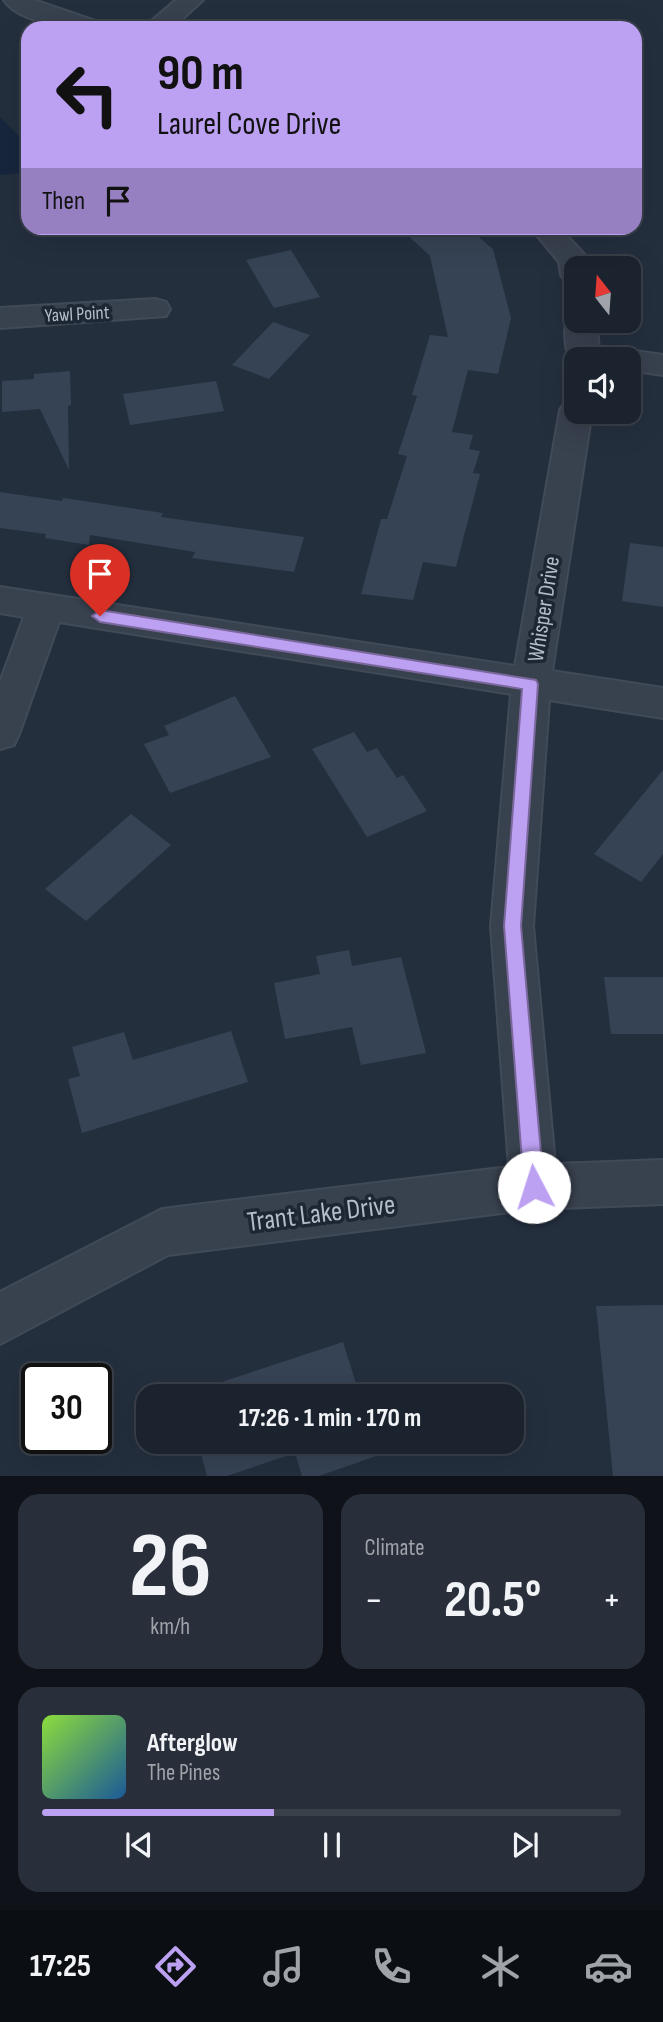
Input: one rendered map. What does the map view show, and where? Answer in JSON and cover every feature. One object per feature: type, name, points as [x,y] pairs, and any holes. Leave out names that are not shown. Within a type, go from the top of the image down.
[{"type":"street","points":[[16,0],[34,10],[69,21]]},
{"type":"street","points":[[165,21],[191,0]]},
{"type":"street","points":[[551,235],[570,256]]},
{"type":"street","name":"Yawl Point","points":[[0,318],[155,309]]},
{"type":"street","points":[[641,362],[663,365]]},
{"type":"street","name":"Whisper Drive","points":[[534,1187],[512,926],[531,684],[574,424]]},
{"type":"street","points":[[0,600],[663,703]]},
{"type":"street","points":[[0,734],[46,607]]},
{"type":"street","name":"Trant Lake Drive","points":[[0,1319],[162,1232],[534,1187],[663,1182]]},
{"type":"water","points":[[0,117],[21,138],[21,173],[0,175]]},
{"type":"building","points":[[408,235],[476,235],[493,249],[511,318],[498,374],[468,370],[452,432],[473,435],[469,449],[480,451],[473,473],[480,474],[456,567],[423,562],[413,600],[361,594],[381,519],[387,519],[407,456],[398,454],[417,396],[412,395],[430,335],[448,337],[430,256]]},
{"type":"building","points":[[291,250],[320,297],[274,308],[246,260]]},
{"type":"building","points":[[273,322],[310,335],[269,379],[232,365]]},
{"type":"building","points":[[70,371],[69,470],[40,409],[2,412],[2,381],[34,379],[34,374]]},
{"type":"building","points":[[216,381],[224,411],[130,425],[123,394]]},
{"type":"building","points":[[0,492],[62,501],[63,498],[71,499],[163,513],[161,517],[304,537],[294,572],[192,558],[195,552],[90,535],[89,545],[45,538],[46,534],[0,528]]},
{"type":"building","points":[[630,543],[663,547],[663,607],[622,601]]},
{"type":"building","points":[[235,696],[271,757],[170,793],[144,744],[169,735],[164,726]]},
{"type":"building","points":[[354,732],[367,752],[377,748],[397,778],[403,775],[427,811],[367,837],[312,749]]},
{"type":"building","points":[[663,770],[663,854],[641,882],[594,854]]},
{"type":"building","points":[[131,814],[171,845],[86,921],[45,889]]},
{"type":"building","points":[[349,950],[352,966],[401,957],[426,1053],[361,1065],[352,1027],[285,1039],[274,983],[320,974],[316,956]]},
{"type":"building","points":[[604,977],[663,977],[663,1034],[611,1034]]},
{"type":"building","points":[[231,1031],[248,1082],[82,1133],[68,1079],[80,1076],[72,1047],[124,1032],[133,1060]]},
{"type":"building","points":[[663,1305],[663,1476],[613,1476],[596,1306]]},
{"type":"building","points":[[343,1342],[356,1384],[215,1384]]},
{"type":"building","points":[[201,1454],[292,1454],[227,1476],[207,1476]]},
{"type":"building","points":[[295,1454],[379,1455],[319,1476],[302,1476]]},
{"type":"route","points":[[100,616],[531,684],[512,926],[534,1187]]}]
